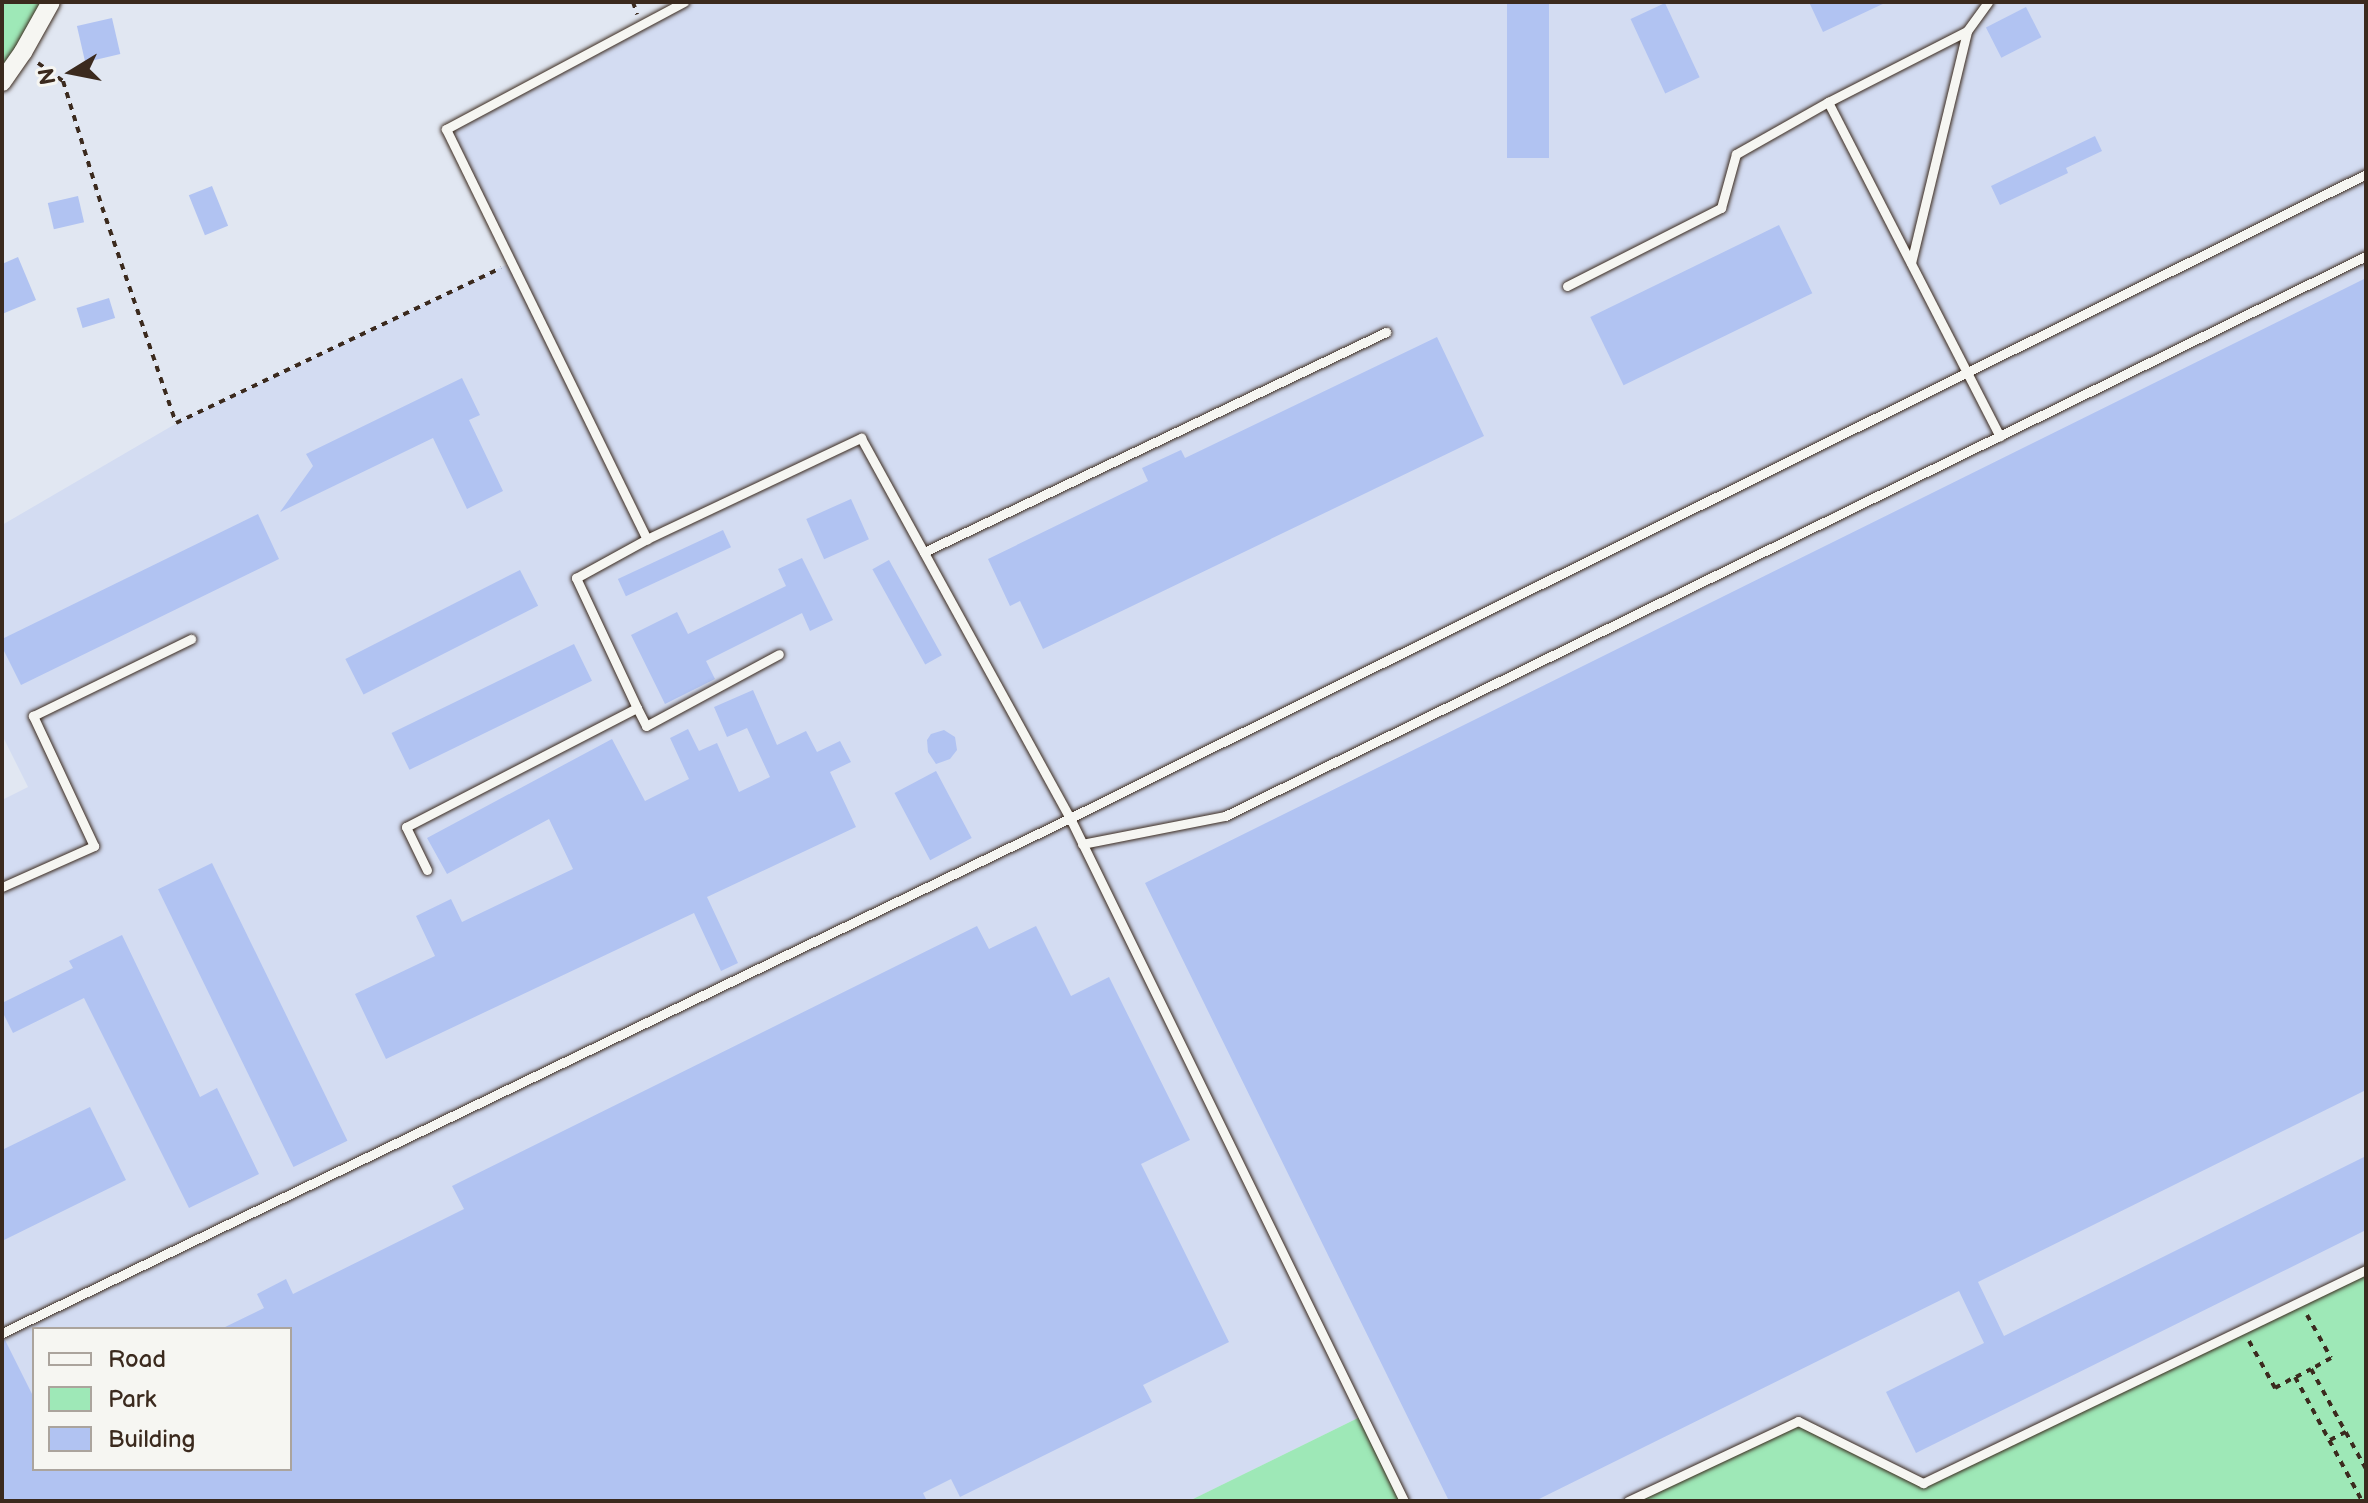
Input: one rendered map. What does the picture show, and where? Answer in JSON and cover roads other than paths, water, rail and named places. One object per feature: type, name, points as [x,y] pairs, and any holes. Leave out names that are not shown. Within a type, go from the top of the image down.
[{"type":"street","points":[[2,82],[51,2]]},
{"type":"lane","points":[[647,539],[446,129],[684,2]]},
{"type":"lane","points":[[1911,263],[1967,31],[1988,2]]},
{"type":"lane","points":[[1567,286],[1721,208],[1736,154],[1828,102],[1967,31]]},
{"type":"lane","points":[[1828,102],[2000,436]]},
{"type":"lane","points":[[2,1333],[1070,818],[2366,174]]},
{"type":"lane","points":[[1082,844],[1225,816],[2366,256]]},
{"type":"lane","points":[[924,552],[1386,332]]},
{"type":"lane","points":[[779,654],[646,726],[576,578],[647,539],[861,438],[1070,818],[1404,1501]]},
{"type":"lane","points":[[2,887],[94,846],[33,716],[191,639]]},
{"type":"lane","points":[[427,870],[406,827],[637,708]]},
{"type":"lane","points":[[1628,1501],[1798,1421],[1923,1483],[2366,1270]]}]
